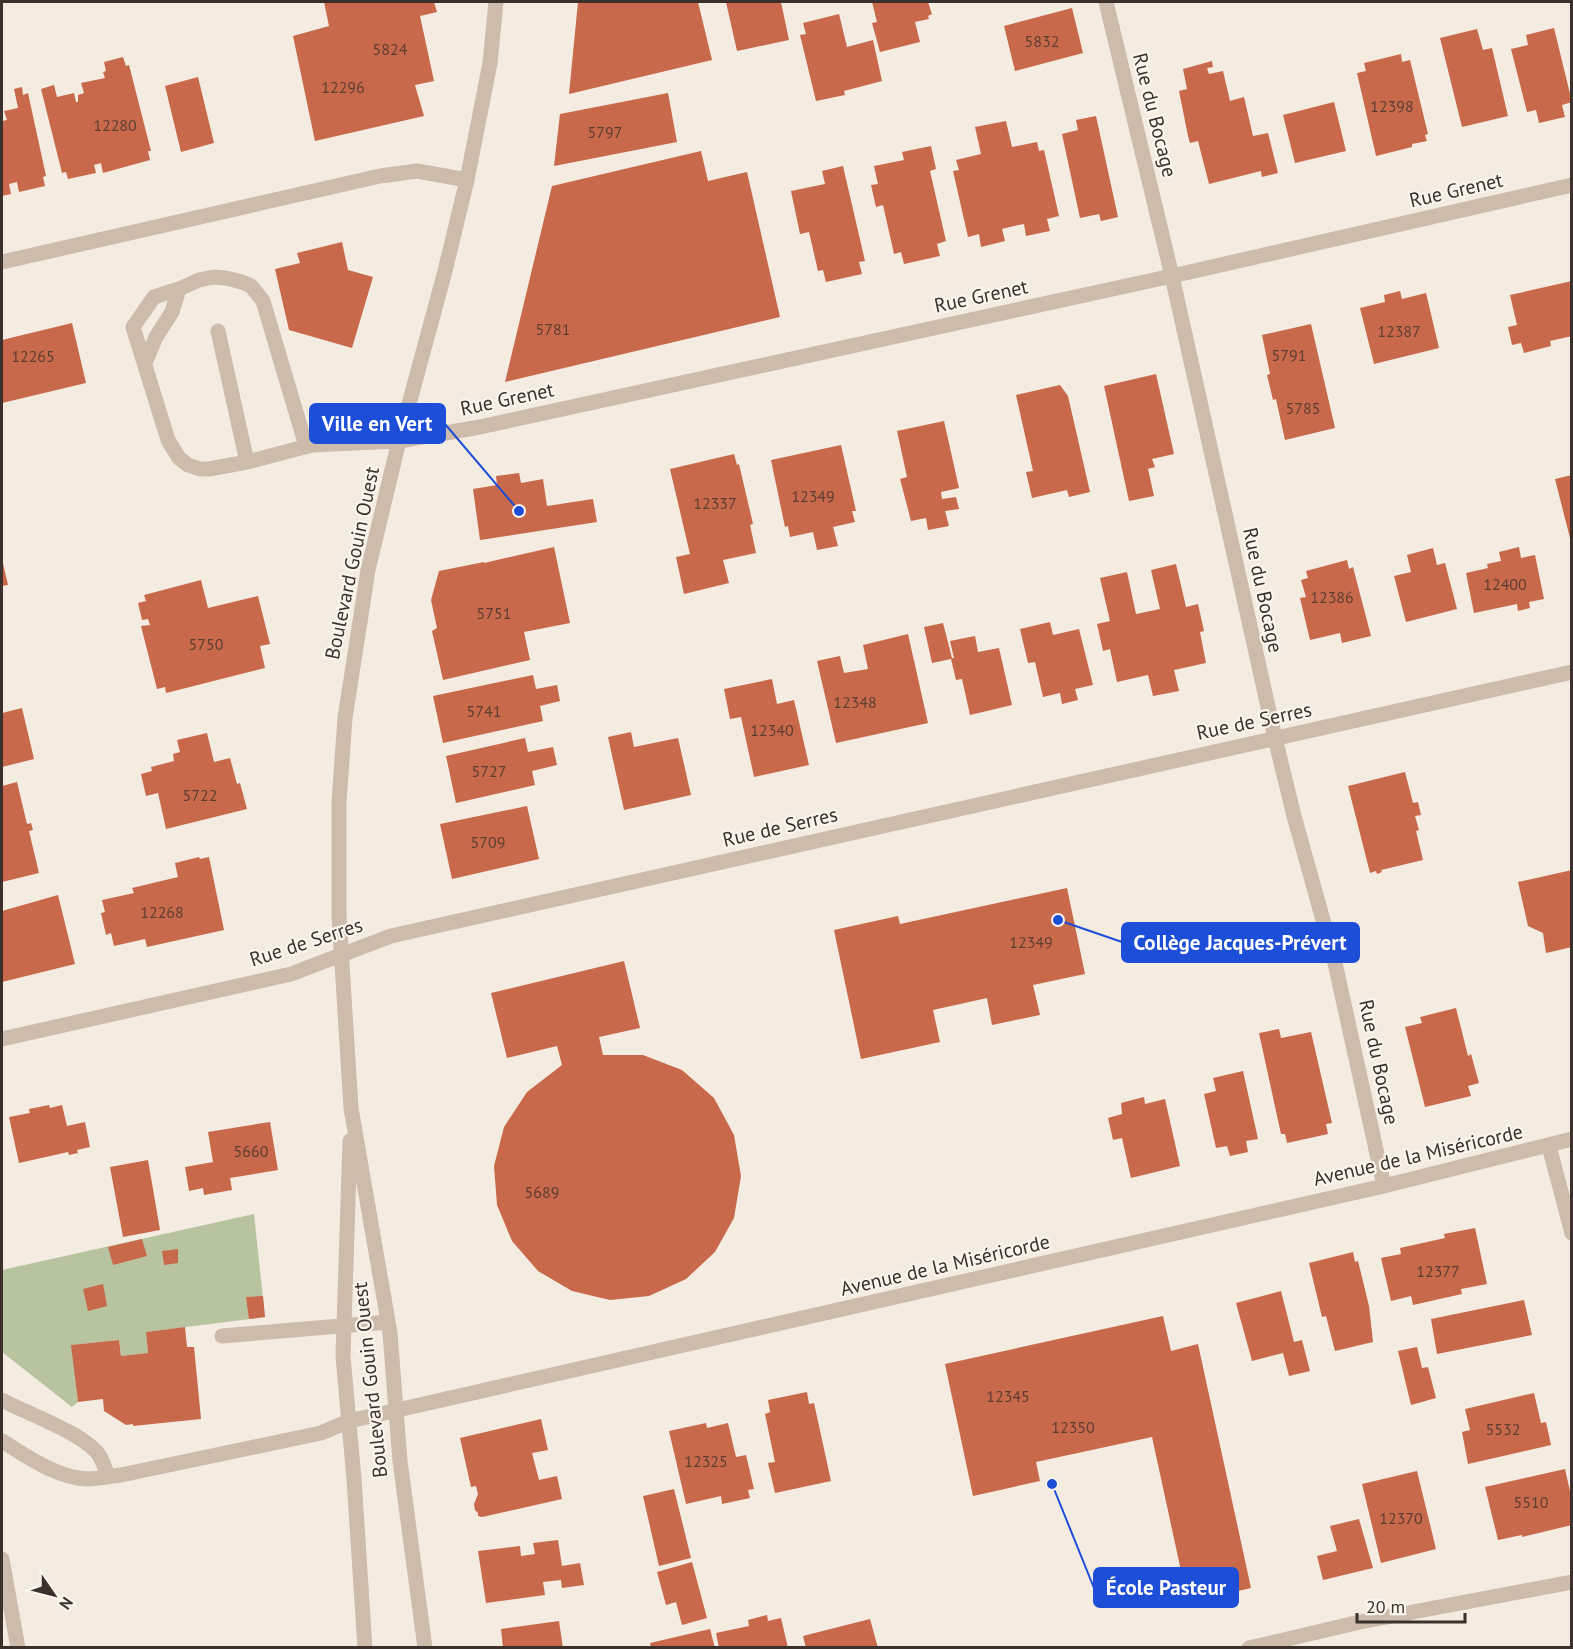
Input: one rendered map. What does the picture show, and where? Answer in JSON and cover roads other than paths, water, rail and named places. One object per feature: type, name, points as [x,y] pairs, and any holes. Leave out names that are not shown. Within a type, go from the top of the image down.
[{"type":"street","name":"Boulevard Gouin Ouest","points":[[425,1647],[400,1461],[388,1322],[351,1108],[340,954],[338,844],[345,718],[368,570],[467,180],[490,63],[496,2]]},
{"type":"street","name":"Rue du Bocage","points":[[1106,2],[1173,276],[1275,738],[1335,963],[1384,1186]]},
{"type":"street","points":[[2,262],[380,176],[417,171],[467,180]]},
{"type":"street","name":"Rue Grenet","points":[[179,289],[154,297],[134,327],[168,440],[179,458],[188,465],[209,469],[326,442],[346,444],[399,441],[480,427],[1173,276],[1572,185]]},
{"type":"street","points":[[145,363],[156,337],[172,312],[179,289],[199,280],[226,278],[251,286],[260,295],[306,446]]},
{"type":"street","points":[[218,331],[247,462]]},
{"type":"street","name":"Rue de Serres","points":[[2,1039],[291,974],[391,936],[1572,672]]},
{"type":"street","name":"Boulevard Gouin Ouest","points":[[351,1108],[343,1356],[365,1647]]},
{"type":"street","name":"Avenue de la Miséricorde","points":[[2,1442],[57,1472],[89,1479],[108,1476],[321,1433],[349,1421],[1384,1186],[1572,1139]]},
{"type":"street","points":[[1549,1146],[1572,1233]]},
{"type":"street","points":[[222,1336],[388,1322]]},
{"type":"street","points":[[2,1400],[66,1431],[94,1448],[108,1476]]},
{"type":"street","points":[[2,1559],[18,1647]]},
{"type":"street","points":[[1250,1647],[1360,1622],[1572,1582]]},
{"type":"place","name":"Ville en Vert","points":[[519,511]]},
{"type":"place","name":"Collège Jacques-Prévert","points":[[1058,920]]},
{"type":"place","name":"École Pasteur","points":[[1052,1484]]}]
